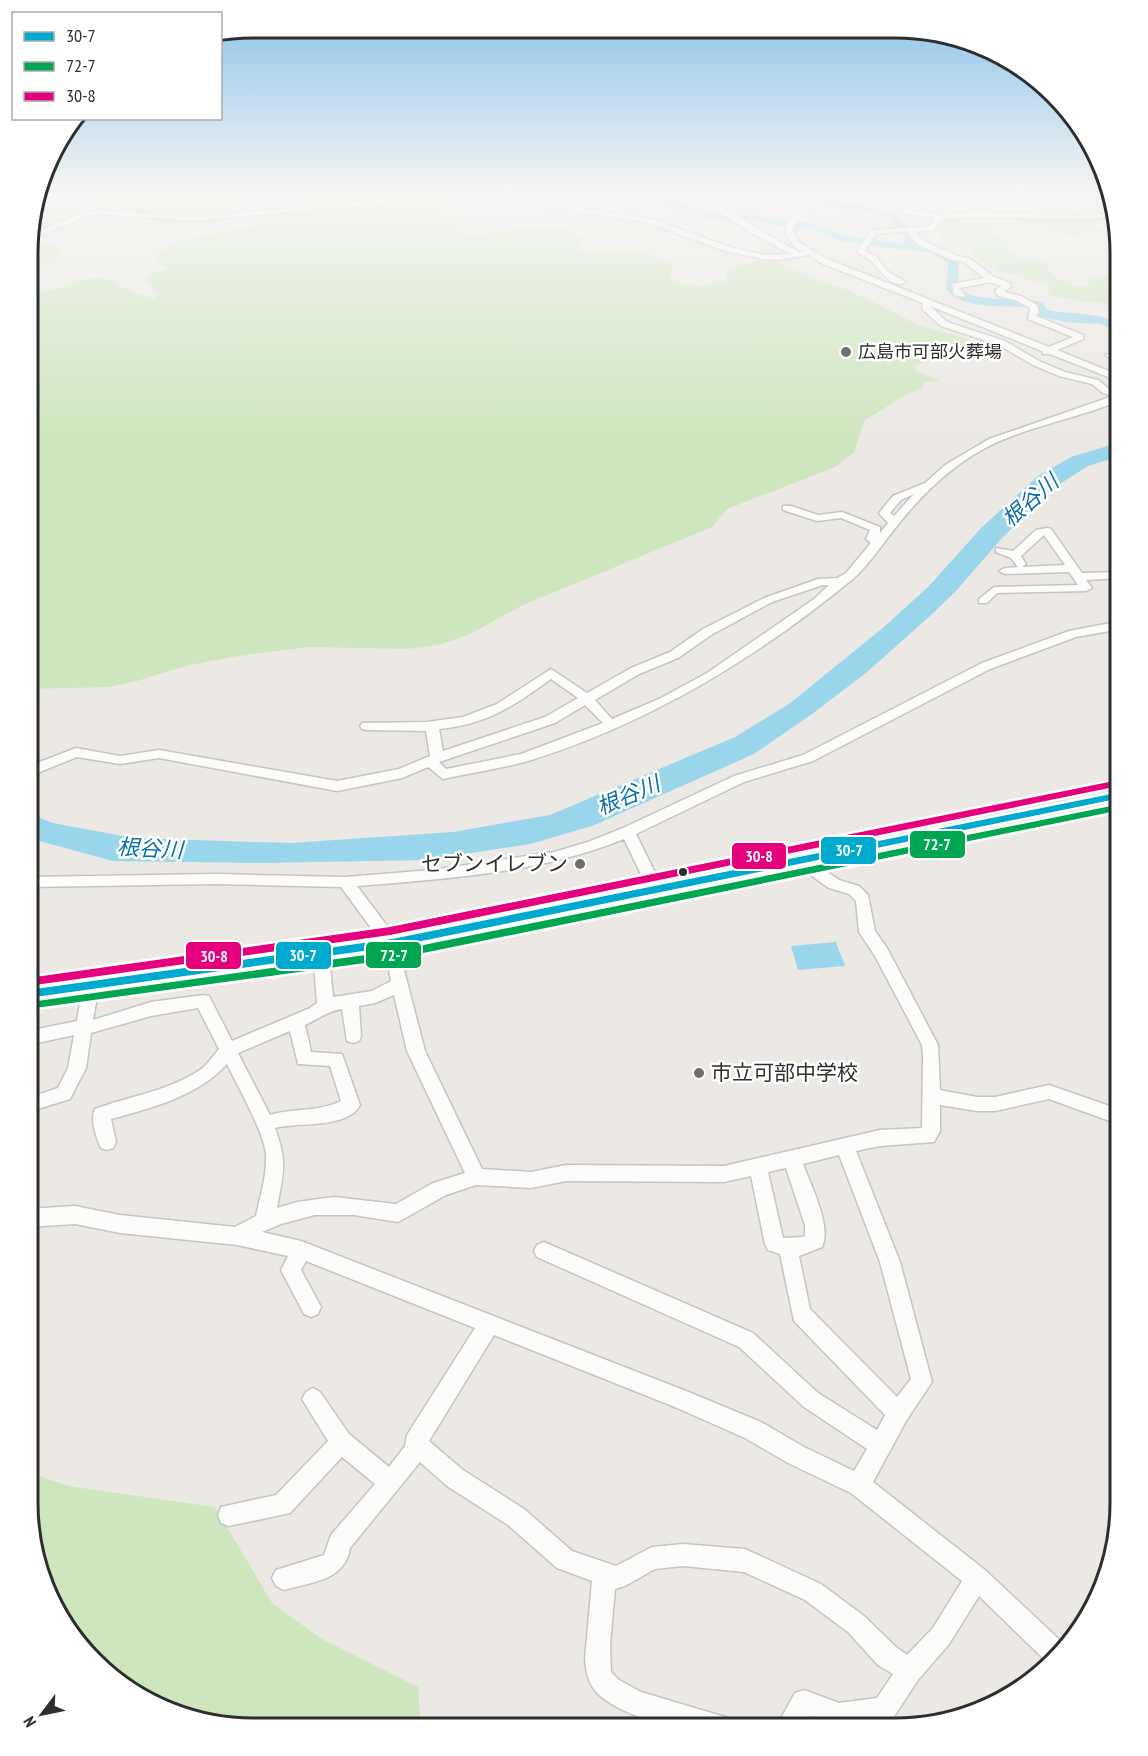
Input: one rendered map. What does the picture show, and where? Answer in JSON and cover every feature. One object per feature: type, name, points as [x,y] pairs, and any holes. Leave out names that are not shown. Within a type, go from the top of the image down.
[{"type":"highway","points":[[38,993],[391,943],[1110,797]]},
{"type":"street","points":[[854,273],[1110,372]]},
{"type":"street","points":[[880,273],[925,295],[928,302]]},
{"type":"street","points":[[983,273],[991,279],[1007,285],[999,290],[1001,294],[1034,307],[1035,312],[1031,316],[1080,337],[1032,359]]},
{"type":"street","points":[[961,295],[957,293],[955,286],[991,279]]},
{"type":"street","points":[[928,302],[925,307],[944,324],[1002,343],[1036,363],[1062,374],[1095,382],[1110,390]]},
{"type":"street","points":[[1040,320],[1012,331],[1053,349]]},
{"type":"street","points":[[1034,339],[1060,329]]},
{"type":"street","points":[[1095,382],[1108,378]]},
{"type":"street","points":[[432,725],[433,759],[443,774],[523,758],[561,745],[664,702],[711,676],[818,601],[850,575],[895,523],[884,513],[897,498],[926,485],[944,469],[993,440],[1110,399]]},
{"type":"street","points":[[787,508],[817,518],[842,515],[876,529],[872,538],[878,543]]},
{"type":"street","points":[[983,601],[994,590],[1082,590],[1086,588],[1047,531],[1040,532],[1015,556]]},
{"type":"street","points":[[1000,550],[1015,556],[1036,590]]},
{"type":"street","points":[[1005,571],[1110,574]]},
{"type":"street","points":[[38,768],[76,752],[120,760],[159,754],[337,786],[402,773],[433,759],[550,720],[635,671],[674,655],[707,632],[768,600],[809,590],[822,581],[839,582]]},
{"type":"street","points":[[38,882],[216,879],[345,882],[432,875],[554,857],[593,846],[628,832],[739,779],[808,758],[986,666],[1073,634],[1110,628]]},
{"type":"street","points":[[367,726],[432,725],[471,721],[523,695],[551,673],[587,699],[605,719]]},
{"type":"street","points":[[628,832],[655,889]]},
{"type":"street","points":[[237,1236],[265,1220],[332,1204],[354,1205],[398,1213],[440,1189],[476,1177],[531,1180],[566,1173],[724,1174],[880,1138],[928,1136],[931,1131],[932,1056],[930,1045],[881,952],[867,932],[863,899],[854,890],[834,884],[814,870],[804,859]]},
{"type":"street","points":[[345,882],[391,943],[416,1051],[476,1177]]},
{"type":"street","points":[[321,954],[325,1005]]},
{"type":"street","points":[[107,1142],[101,1114],[148,1102],[186,1085],[207,1074],[229,1050],[316,1013],[325,1005],[375,998],[400,984]]},
{"type":"street","points":[[38,1102],[64,1094],[77,1068],[91,985]]},
{"type":"street","points":[[38,1036],[84,1026],[94,1027],[165,1006],[203,1001],[229,1050],[275,1153],[274,1173],[265,1220]]},
{"type":"street","points":[[350,1002],[353,1036]]},
{"type":"street","points":[[264,1125],[284,1118],[330,1115],[351,1105],[336,1059],[304,1059],[296,1022]]},
{"type":"street","points":[[930,1096],[977,1104],[995,1104],[1049,1092],[1110,1114]]},
{"type":"street","points":[[845,1146],[890,1262],[922,1382],[898,1413],[859,1485]]},
{"type":"street","points":[[758,1166],[775,1244],[788,1248],[805,1246],[815,1241],[816,1225],[792,1158]]},
{"type":"street","points":[[38,1217],[75,1215],[152,1228],[237,1236],[301,1250],[679,1398],[753,1430],[796,1455],[859,1485],[977,1578],[1053,1650]]},
{"type":"street","points":[[788,1248],[801,1314],[898,1413]]},
{"type":"street","points":[[301,1250],[291,1270],[311,1307]]},
{"type":"street","points":[[544,1251],[746,1340],[812,1400],[880,1445]]},
{"type":"street","points":[[489,1324],[415,1443],[454,1478],[516,1517],[565,1560],[617,1578],[652,1558],[683,1556],[745,1561],[813,1592],[855,1624],[888,1656],[909,1671]]},
{"type":"street","points":[[313,1399],[341,1442],[391,1483]]},
{"type":"street","points":[[229,1515],[282,1505],[341,1442]]},
{"type":"street","points":[[284,1578],[331,1564],[337,1556],[339,1543],[391,1483],[419,1446]]},
{"type":"street","points":[[605,1573],[597,1659],[601,1679],[624,1700],[689,1718]]},
{"type":"street","points":[[794,1718],[804,1702],[839,1715],[884,1710],[909,1671],[941,1636],[977,1578]]},
{"type":"green space","points":[[672,273],[669,280],[691,285],[707,285],[727,279],[726,273],[802,273],[840,287],[918,325],[968,339],[962,353],[917,349],[932,359],[914,366],[915,371],[940,380],[924,383],[922,388],[905,395],[864,421],[854,453],[835,467],[727,509],[712,527],[523,605],[470,634],[439,645],[407,649],[308,647],[185,666],[109,687],[38,689],[38,293],[51,291],[81,280],[103,277],[135,293],[155,299],[158,296],[147,280],[148,274]]},
{"type":"green space","points":[[1006,273],[1051,273],[1066,283],[1078,285],[1089,285],[1089,279],[1100,275],[1110,276],[1110,308],[1104,302],[1080,301],[1046,295],[1051,288],[1048,285],[1023,280],[1023,275]]},
{"type":"green space","points":[[38,1476],[68,1486],[215,1507],[272,1603],[322,1639],[418,1687],[420,1718],[224,1717],[183,1707],[145,1690],[100,1656],[82,1635],[60,1599],[49,1573],[39,1532]]},
{"type":"water","name":"根谷川","points":[[1110,445],[1110,459],[1088,466],[1052,489],[1002,538],[955,592],[866,673],[754,754],[592,826],[530,844],[427,860],[265,863],[113,861],[38,841],[38,817],[53,823],[133,838],[290,843],[453,832],[550,815],[735,737],[789,704],[884,627],[929,586],[982,527],[1038,476],[1071,457]]},
{"type":"water","points":[[836,942],[845,966],[798,970],[791,946]]},
{"type":"waterway","points":[[953,273],[952,289],[967,298],[1031,303],[1039,306],[1042,313],[1066,318],[1104,320],[1110,324]]},
{"type":"transit line","name":"30-8","points":[[38,981],[390,931],[1110,785]]},
{"type":"transit line","name":"30-7","points":[[38,993],[392,943],[1110,797]]},
{"type":"transit line","name":"72-7","points":[[38,1005],[394,955],[1110,809]]},
{"type":"place","name":"広島市可部火葬場","points":[[846,352]]},
{"type":"place","name":"セブンイレブン","points":[[580,864]]},
{"type":"place","name":"市立可部中学校","points":[[699,1073]]}]
